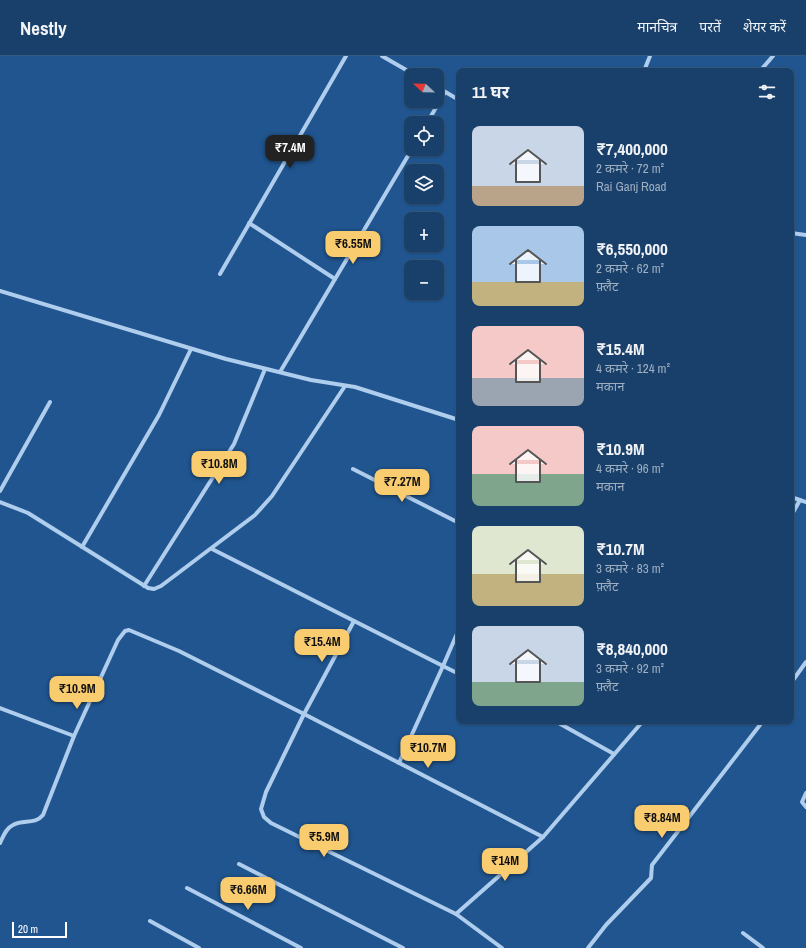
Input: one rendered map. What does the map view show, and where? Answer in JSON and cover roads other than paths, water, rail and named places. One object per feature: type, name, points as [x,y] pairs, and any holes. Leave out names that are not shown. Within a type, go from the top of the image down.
[{"type":"street","points":[[220,274],[346,56]]},
{"type":"street","points":[[382,56],[404,69]]},
{"type":"street","points":[[645,68],[650,56]]},
{"type":"street","points":[[763,68],[773,56]]},
{"type":"street","points":[[431,116],[445,92],[456,98]]},
{"type":"street","points":[[280,372],[408,156]]},
{"type":"street","points":[[249,223],[336,279]]},
{"type":"street","points":[[794,234],[806,236]]},
{"type":"street","points":[[0,291],[191,349],[265,369],[345,386],[456,419]]},
{"type":"street","points":[[82,547],[159,415],[191,349]]},
{"type":"street","points":[[144,586],[234,444],[265,369]]},
{"type":"street","points":[[0,502],[28,513],[144,586],[151,589],[161,586],[212,549],[254,515],[272,496],[345,386]]},
{"type":"street","points":[[0,491],[50,402]]},
{"type":"street","points":[[353,469],[456,521]]},
{"type":"street","points":[[794,498],[806,502]]},
{"type":"street","points":[[794,511],[800,500]]},
{"type":"street","points":[[212,549],[456,672]]},
{"type":"street","points":[[354,621],[304,714],[266,792],[261,809],[264,817],[271,823],[456,914],[502,948]]},
{"type":"street","points":[[0,843],[12,825],[35,821],[43,815],[74,736],[118,640],[125,632],[129,630],[179,651],[543,838]]},
{"type":"street","points":[[399,763],[456,636]]},
{"type":"street","points":[[794,679],[806,662]]},
{"type":"street","points":[[0,708],[74,736]]},
{"type":"street","points":[[560,724],[614,754]]},
{"type":"street","points":[[456,914],[543,838],[640,724]]},
{"type":"street","points":[[588,948],[606,925],[651,878],[652,865],[761,724]]},
{"type":"street","points":[[806,793],[802,802],[806,807]]},
{"type":"street","points":[[239,864],[403,948]]},
{"type":"street","points":[[187,888],[301,948]]},
{"type":"street","points":[[150,921],[200,948]]},
{"type":"street","points":[[743,933],[763,948]]}]
